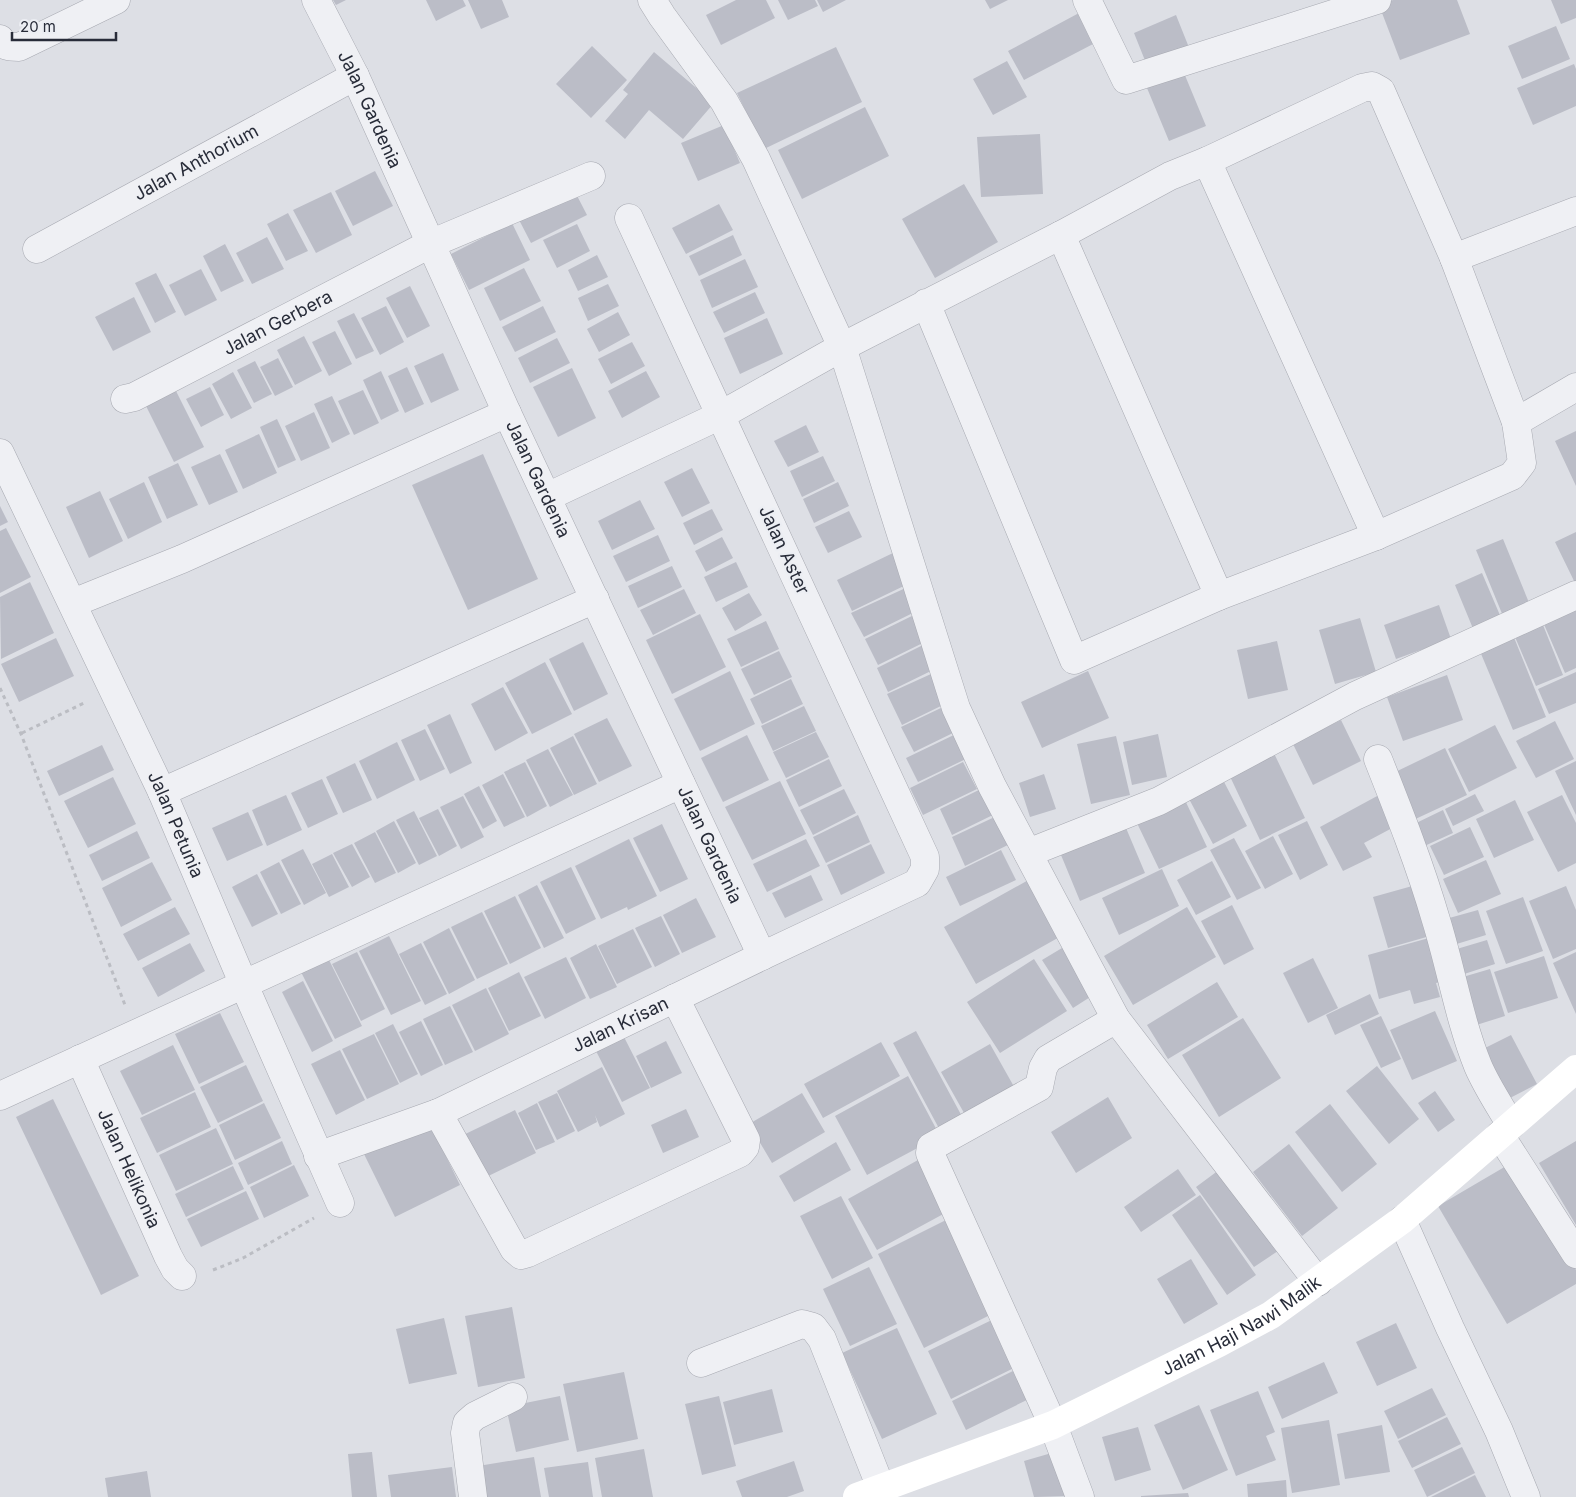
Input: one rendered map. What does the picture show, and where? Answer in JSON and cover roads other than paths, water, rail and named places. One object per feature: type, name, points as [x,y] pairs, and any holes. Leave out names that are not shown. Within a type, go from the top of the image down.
[{"type":"main road","name":"Jalan Haji Nawi Malik","points":[[869,1492],[1053,1425],[1219,1343],[1271,1315],[1402,1220],[1576,1069]]},
{"type":"street","points":[[0,39],[7,47],[19,46],[116,0]]},
{"type":"street","name":"Jalan Gardenia","points":[[316,0],[355,76],[507,413],[762,956]]},
{"type":"street","points":[[652,0],[667,24],[724,102],[756,159],[842,347],[956,708],[992,786],[1116,1019],[1318,1282]]},
{"type":"street","points":[[1087,0],[1126,80],[1377,0]]},
{"type":"street","name":"Jalan Anthorium","points":[[38,249],[355,76]]},
{"type":"street","points":[[547,497],[721,415],[926,302],[1061,235],[1170,176],[1207,161],[1362,88],[1372,86],[1381,91],[1454,258],[1516,422],[1522,463],[1512,476],[1376,536],[1219,596],[1074,660],[926,302]]},
{"type":"street","points":[[1207,161],[1376,536]]},
{"type":"street","name":"Jalan Gerbera","points":[[125,399],[430,244],[591,176]]},
{"type":"street","points":[[1454,258],[1576,211]]},
{"type":"street","name":"Jalan Aster","points":[[629,218],[925,857],[925,869],[917,884]]},
{"type":"street","points":[[1061,235],[1219,596]]},
{"type":"street","points":[[1516,422],[1576,387]]},
{"type":"street","points":[[73,603],[182,559],[507,413]]},
{"type":"street","name":"Jalan Petunia","points":[[0,453],[162,792],[318,1156],[340,1203]]},
{"type":"street","points":[[1028,853],[1160,801],[1355,696],[1576,594]]},
{"type":"street","points":[[162,792],[595,598]]},
{"type":"street","points":[[1378,759],[1412,842],[1442,939],[1460,1011],[1478,1065],[1506,1130],[1576,1254]]},
{"type":"street","points":[[0,1096],[682,784]]},
{"type":"street","name":"Jalan Krisan","points":[[318,1156],[438,1113],[762,956],[917,884]]},
{"type":"street","points":[[438,1113],[514,1249],[521,1255],[528,1254],[740,1153],[746,1147],[746,1140],[675,998]]},
{"type":"street","points":[[1080,1497],[1053,1425],[932,1160],[930,1150],[931,1147],[1039,1087],[1043,1068],[1048,1059],[1116,1019]]},
{"type":"street","name":"Jalan Helikonia","points":[[80,1059],[168,1256],[175,1269],[182,1276]]},
{"type":"street","points":[[1402,1220],[1450,1328],[1500,1431],[1526,1497]]},
{"type":"street","points":[[701,1363],[802,1324],[813,1327],[822,1339],[869,1492]]},
{"type":"street","points":[[473,1497],[465,1433],[467,1423],[475,1416],[513,1397]]}]
